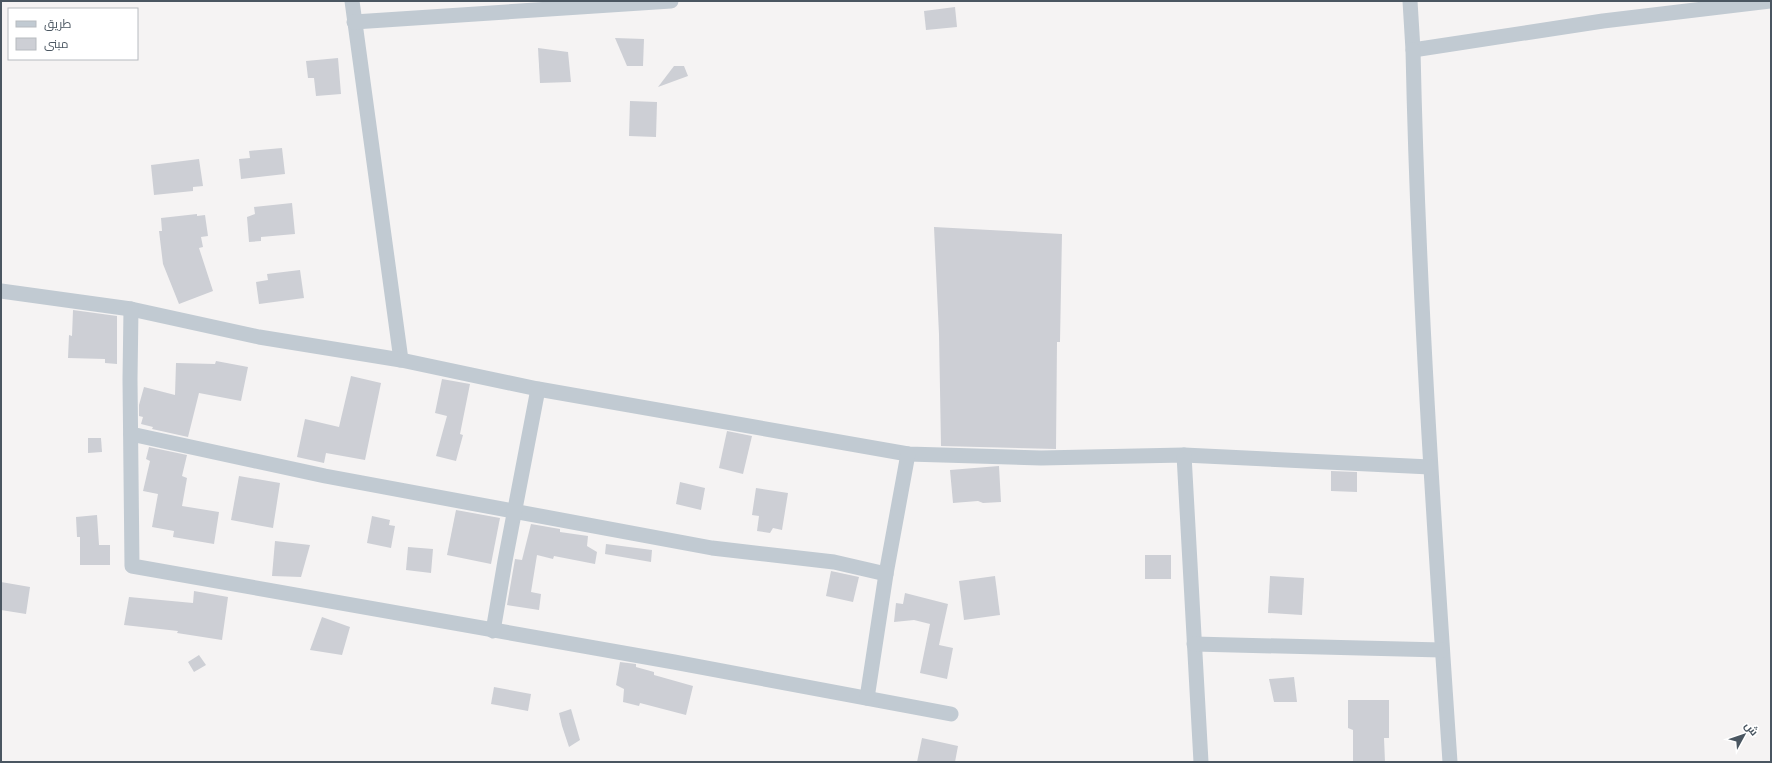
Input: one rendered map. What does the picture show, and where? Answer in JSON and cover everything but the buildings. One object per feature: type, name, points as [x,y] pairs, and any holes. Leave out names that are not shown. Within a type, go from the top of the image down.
[{"type":"street","points":[[352,1],[401,360]]},
{"type":"street","points":[[354,22],[671,1]]},
{"type":"street","points":[[1410,1],[1413,50],[1415,152],[1430,467],[1450,762]]},
{"type":"street","points":[[1413,50],[1603,21],[1770,1]]},
{"type":"street","points":[[1,291],[131,309],[259,337],[401,360],[538,389],[908,454],[1041,458],[1184,455],[1430,467]]},
{"type":"street","points":[[131,309],[132,566],[674,662],[951,714]]},
{"type":"street","points":[[493,631],[538,389]]},
{"type":"street","points":[[131,434],[325,476],[712,548],[834,562],[886,574]]},
{"type":"street","points":[[866,698],[886,574],[898,520],[908,454]]},
{"type":"street","points":[[1184,455],[1201,762]]},
{"type":"street","points":[[1194,644],[1442,650]]}]
